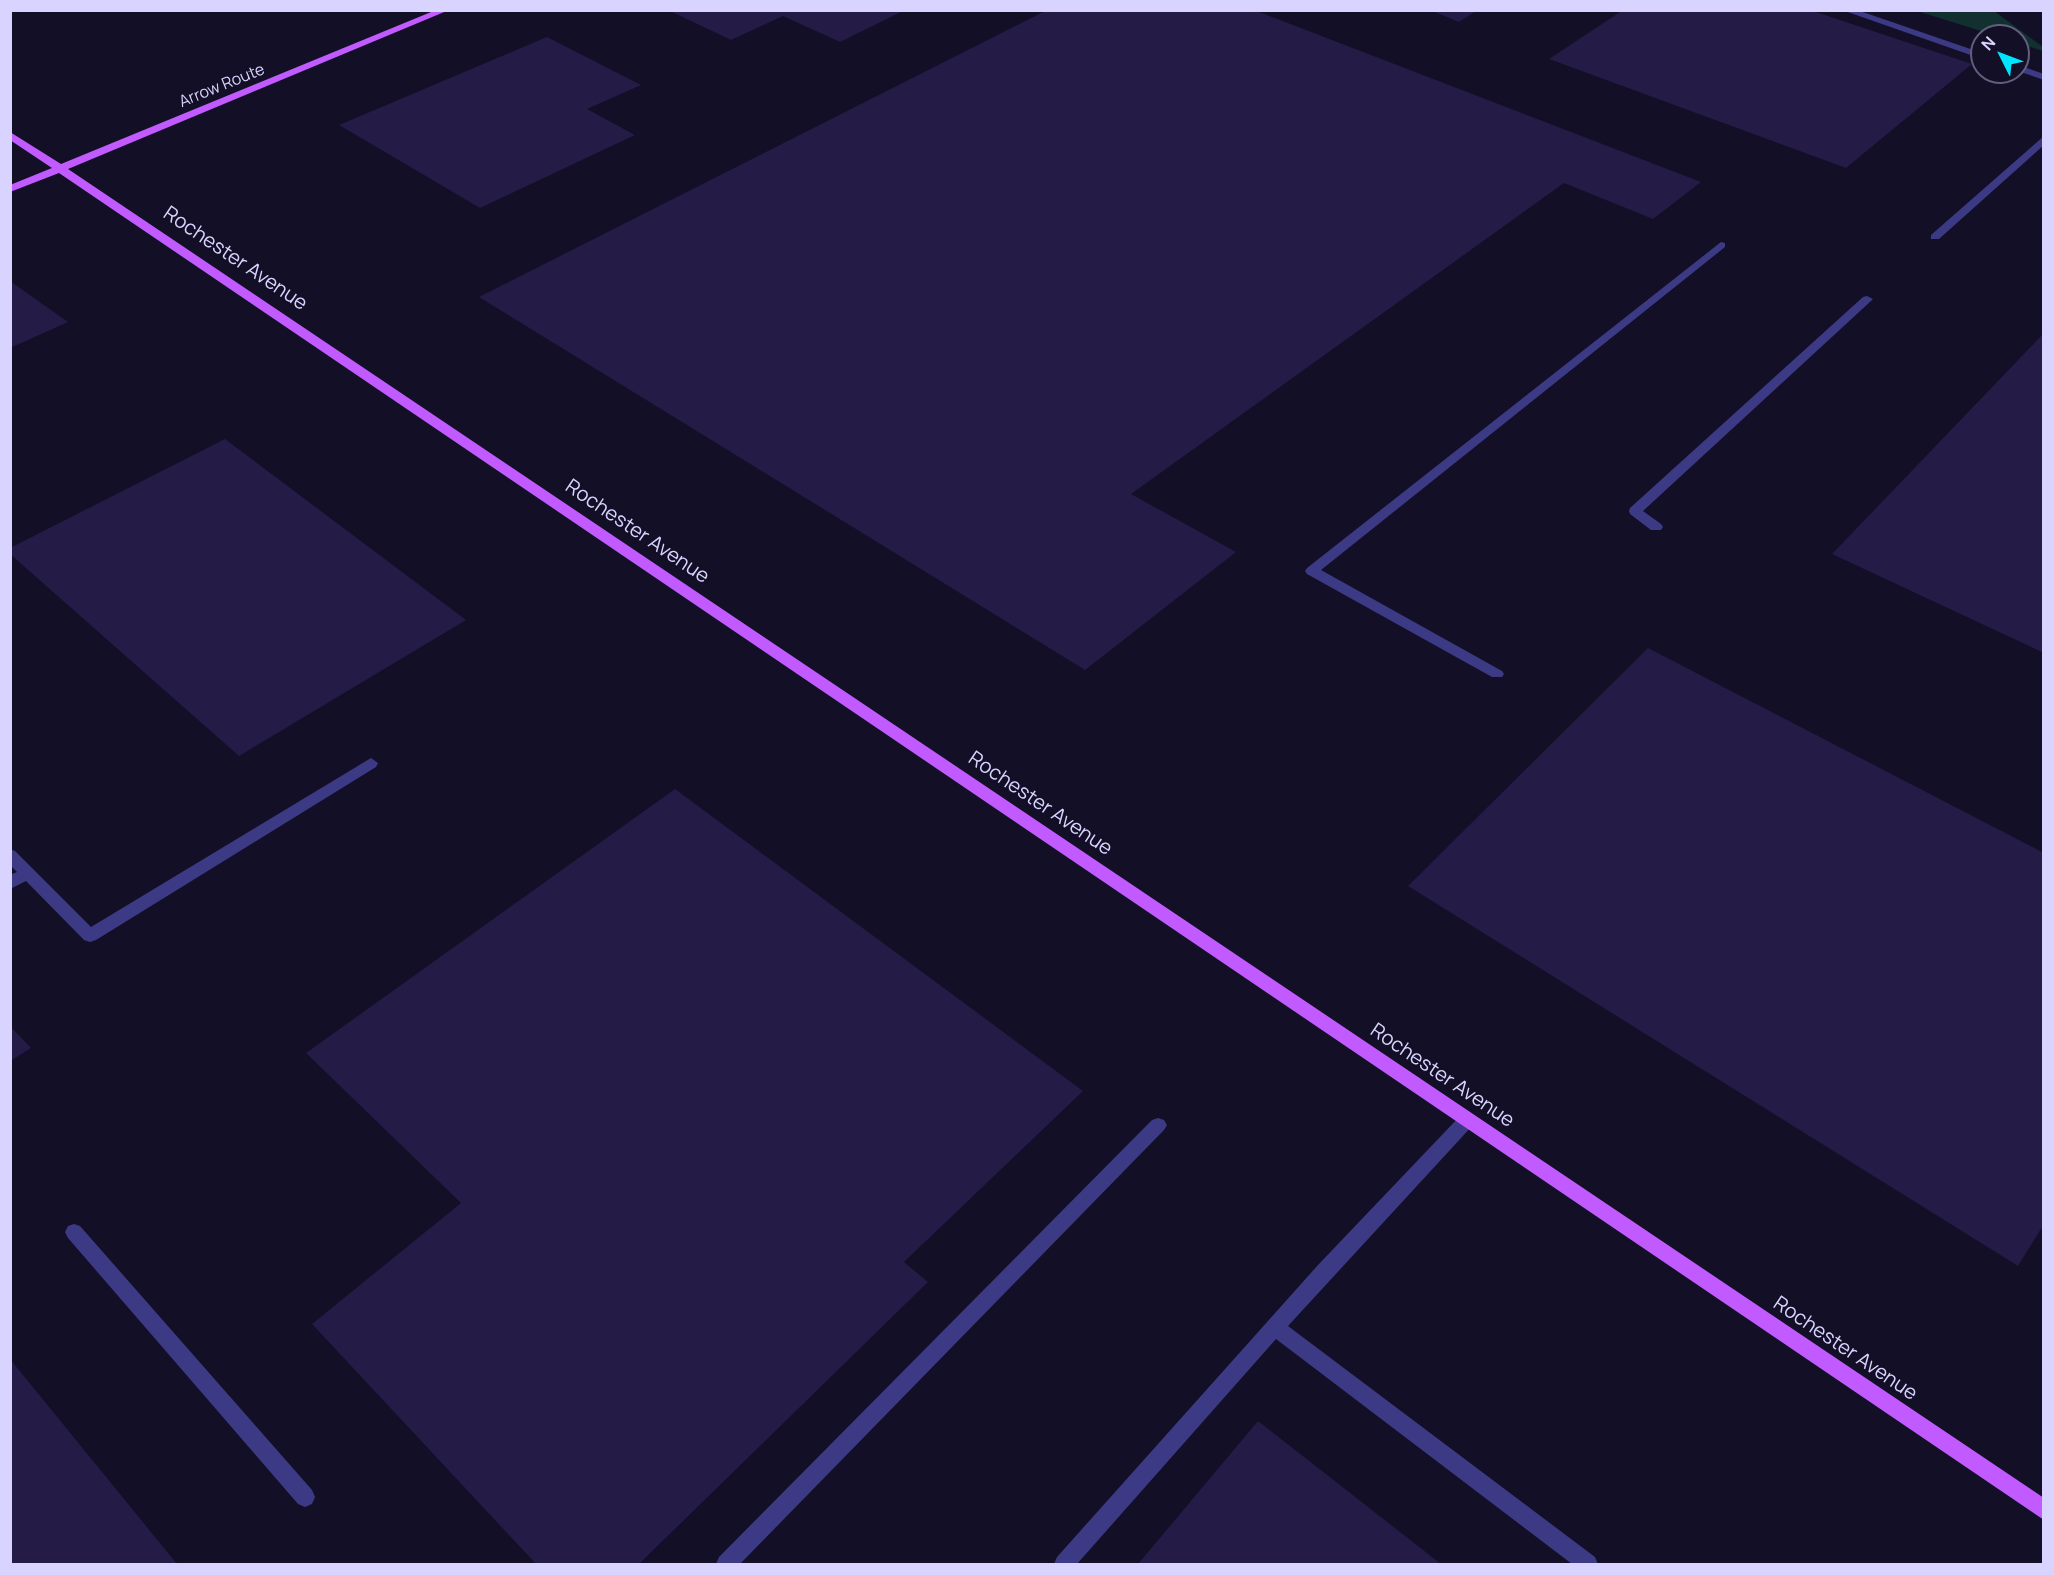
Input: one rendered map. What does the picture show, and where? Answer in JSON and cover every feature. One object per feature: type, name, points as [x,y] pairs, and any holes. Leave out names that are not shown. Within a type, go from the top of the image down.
[{"type":"main road","name":"Arrow Route","points":[[10,189],[445,10]]},
{"type":"main road","name":"Rochester Avenue","points":[[10,135],[2043,1510]]},
{"type":"lane","points":[[1846,10],[1970,52]]},
{"type":"lane","points":[[1935,237],[2043,139]]},
{"type":"lane","points":[[1497,674],[1311,571],[1720,245]]},
{"type":"lane","points":[[1656,527],[1635,511],[1867,299]]},
{"type":"lane","points":[[10,855],[90,936],[371,763]]},
{"type":"lane","points":[[10,883],[27,873]]},
{"type":"lane","points":[[1064,1564],[1275,1327],[1467,1120]]},
{"type":"lane","points":[[726,1564],[1158,1125]]},
{"type":"lane","points":[[74,1232],[305,1497]]},
{"type":"lane","points":[[1275,1327],[1588,1564]]},
{"type":"green space","points":[[1917,11],[1994,11],[2012,24],[1970,24],[1970,28]]},
{"type":"green space","points":[[2030,37],[2043,47],[2043,51],[2030,47]]},
{"type":"building","points":[[668,10],[905,10],[840,42],[783,16],[731,40]]},
{"type":"building","points":[[1047,10],[1254,10],[1701,182],[1653,219],[1564,183],[1131,494],[1236,552],[1085,670],[479,297]]},
{"type":"building","points":[[1430,10],[1478,10],[1459,22]]},
{"type":"building","points":[[1623,10],[1810,10],[1970,63],[1970,66],[1846,168],[1549,59]]},
{"type":"building","points":[[547,37],[641,85],[587,109],[635,135],[480,208],[339,125]]},
{"type":"building","points":[[10,281],[68,322],[10,348]]},
{"type":"building","points":[[2044,333],[2044,653],[1832,554]]},
{"type":"building","points":[[225,439],[466,620],[239,756],[10,554],[10,548]]},
{"type":"building","points":[[1648,648],[2044,853],[2044,1224],[2018,1266],[1408,886]]},
{"type":"building","points":[[675,789],[1083,1091],[904,1262],[928,1282],[639,1564],[536,1564],[312,1324],[461,1203],[306,1053]]},
{"type":"building","points":[[10,1026],[31,1048],[10,1061]]},
{"type":"building","points":[[10,1359],[177,1564],[10,1564]]},
{"type":"building","points":[[1258,1421],[1441,1564],[1138,1564]]}]
